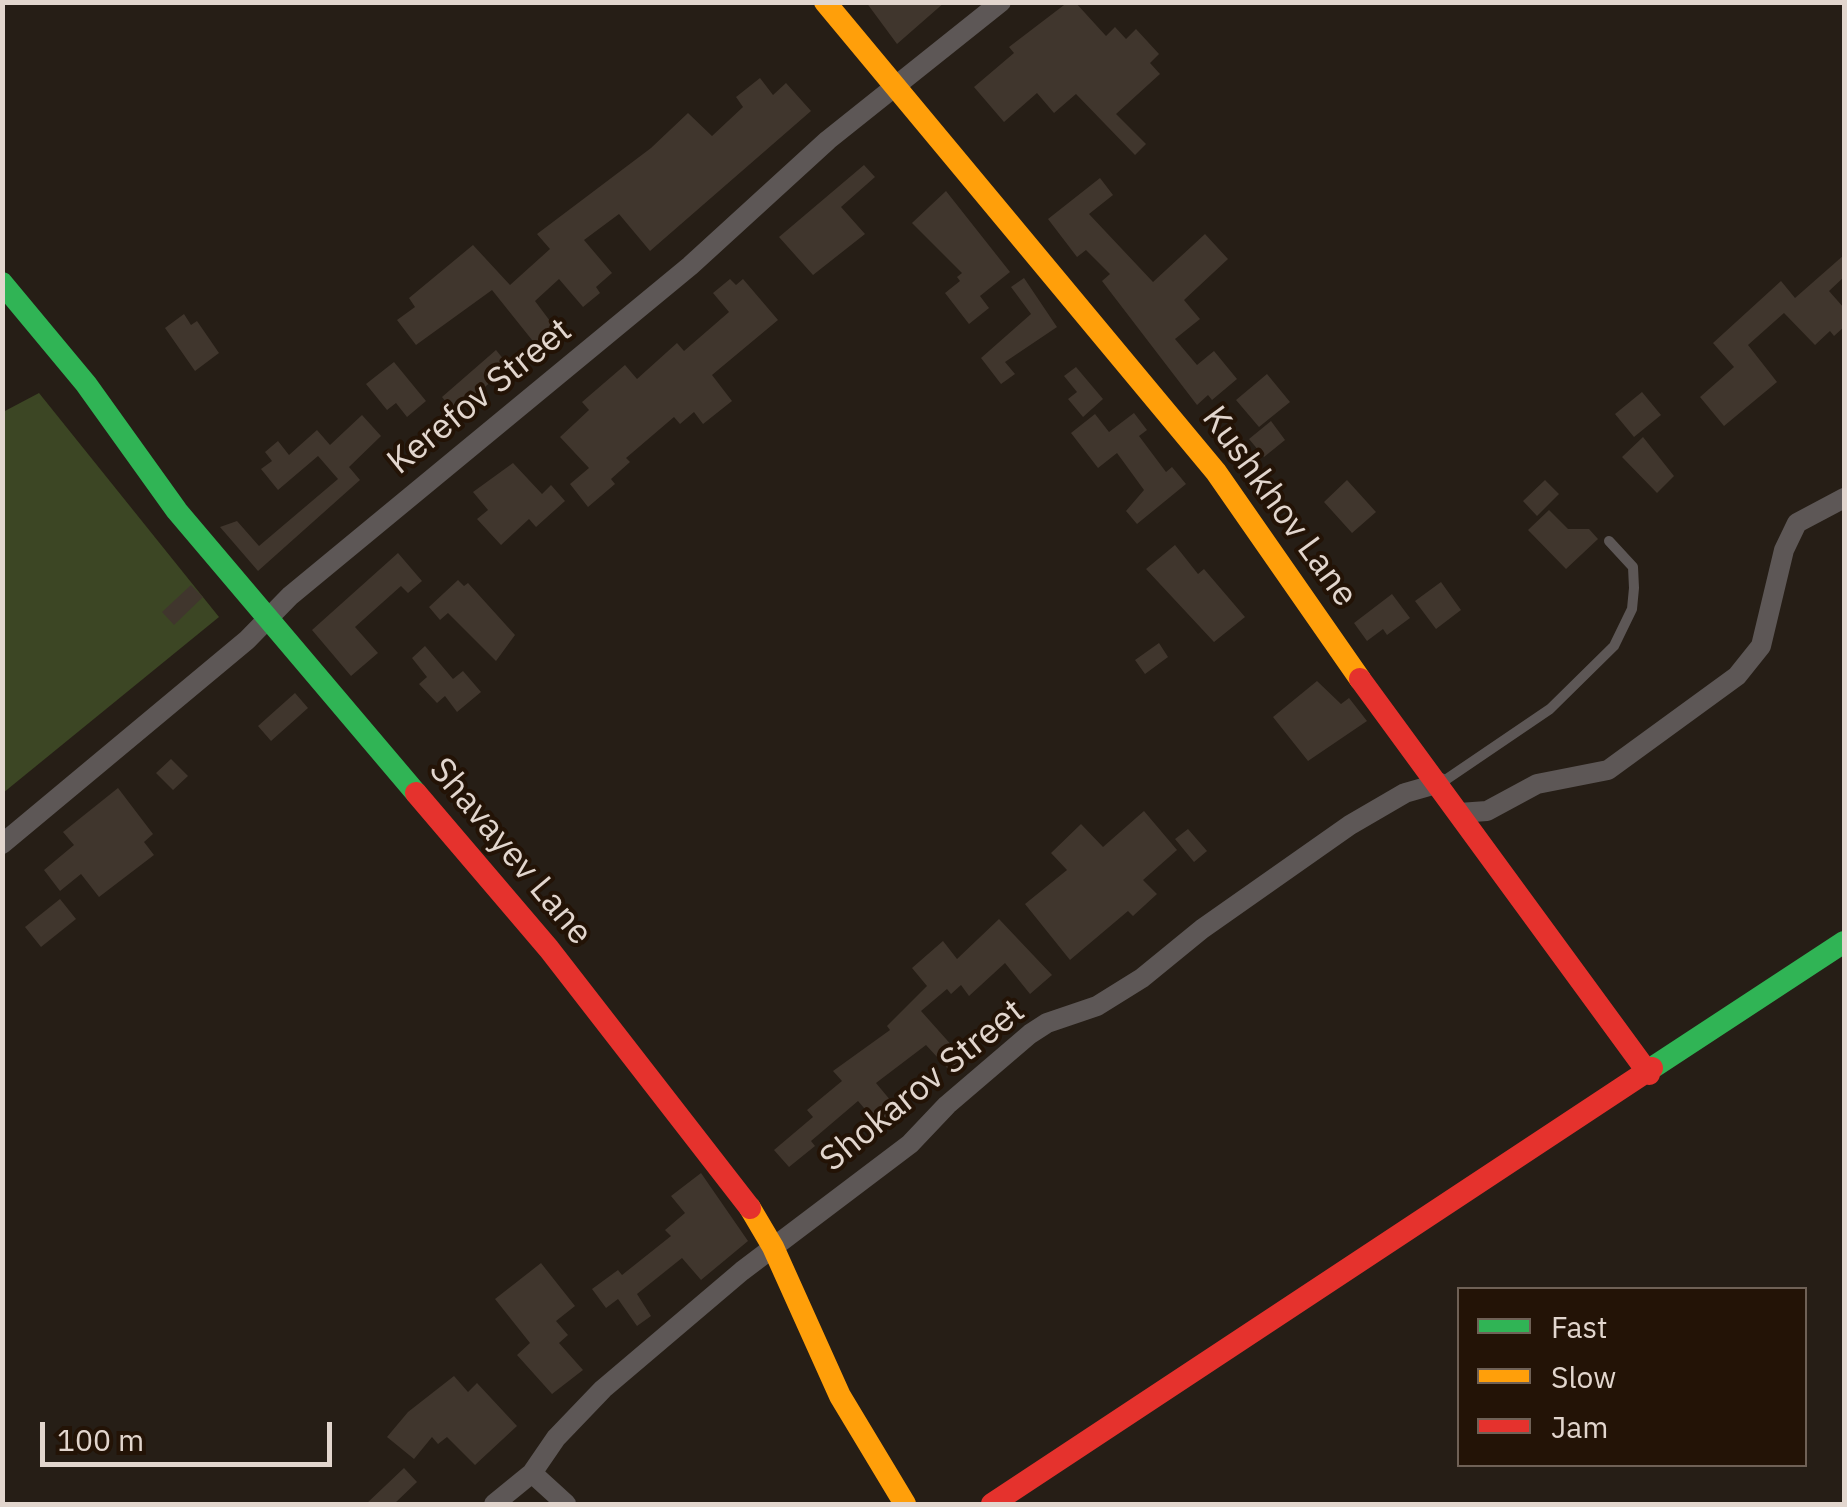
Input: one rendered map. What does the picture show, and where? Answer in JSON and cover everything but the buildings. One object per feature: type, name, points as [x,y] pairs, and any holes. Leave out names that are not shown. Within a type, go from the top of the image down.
[{"type":"street","name":"Kushkhov Lane","points":[[824,2],[1216,472],[1344,657],[1649,1074]]},
{"type":"street","name":"Kerefov Street","points":[[2,844],[690,266],[828,140],[1001,2]]},
{"type":"street","name":"Shavayev Lane","points":[[2,283],[86,384],[178,510],[549,949],[745,1199],[773,1247],[840,1396],[905,1504]]},
{"type":"street","points":[[1459,814],[1487,811],[1537,784],[1608,770],[1737,676],[1761,646],[1784,550],[1797,523],[1844,498]]},
{"type":"street","name":"Shokarov Street","points":[[494,1504],[532,1473],[586,1404],[773,1247],[910,1144],[1030,1034],[1047,1023],[1097,1006],[1322,842],[1404,793],[1440,784]]},
{"type":"street","points":[[992,1504],[1844,942]]},
{"type":"street","points":[[532,1473],[566,1504]]},
{"type":"lane","points":[[1440,784],[1550,710],[1614,646],[1632,608],[1634,588],[1633,567],[1609,541]]},
{"type":"green space","points":[[39,393],[219,617],[3,793],[3,412]]},
{"type":"traffic: fast","points":[[2,283],[86,384],[177,511],[416,793]]},
{"type":"traffic: fast","points":[[1652,1068],[1844,942]]},
{"type":"traffic: slow","points":[[825,2],[1216,472],[1360,679]]},
{"type":"traffic: slow","points":[[750,1208],[773,1247],[840,1396],[905,1504]]},
{"type":"traffic: jam","points":[[1360,679],[1649,1074]]},
{"type":"traffic: jam","points":[[416,793],[549,949],[750,1208]]},
{"type":"traffic: jam","points":[[992,1504],[1652,1068]]}]
